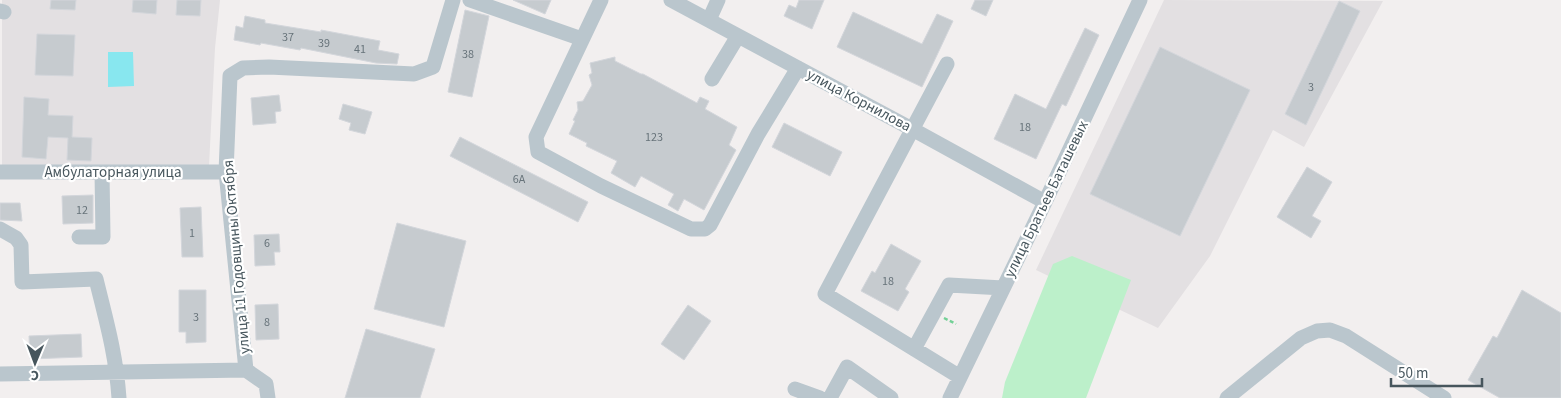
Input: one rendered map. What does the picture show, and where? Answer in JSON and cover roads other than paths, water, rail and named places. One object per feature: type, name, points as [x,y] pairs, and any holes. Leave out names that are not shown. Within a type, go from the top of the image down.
[{"type":"street","name":"улица 11 Годовщины Октября","points":[[268,398],[266,384],[246,370],[226,172],[230,76],[243,68],[269,67],[414,74],[433,67],[453,0]]},
{"type":"street","points":[[470,0],[582,39]]},
{"type":"street","points":[[601,0],[536,137],[538,152],[602,186],[691,229],[705,229],[710,225],[758,134],[798,68]]},
{"type":"street","name":"улица Корнилова","points":[[673,0],[1045,202]]},
{"type":"street","points":[[709,20],[718,0]]},
{"type":"street","name":"улица Братьев Баташевых","points":[[950,398],[1140,0]]},
{"type":"street","points":[[712,79],[738,36]]},
{"type":"street","points":[[947,64],[825,294],[960,377]]},
{"type":"street","name":"Амбулаторная улица","points":[[0,172],[226,172]]},
{"type":"street","points":[[79,238],[103,237],[102,172]]},
{"type":"street","points":[[0,229],[16,238],[21,245],[22,282],[96,278],[111,335],[119,398]]},
{"type":"street","points":[[914,349],[949,285],[1003,288]]},
{"type":"street","points":[[1227,398],[1301,338],[1317,331],[1330,330],[1346,336],[1444,398]]},
{"type":"street","points":[[830,398],[847,367],[891,398]]},
{"type":"street","points":[[0,374],[246,370]]},
{"type":"street","points":[[796,389],[820,398]]},
{"type":"water","points":[[108,52],[133,52],[134,86],[108,87]]}]
